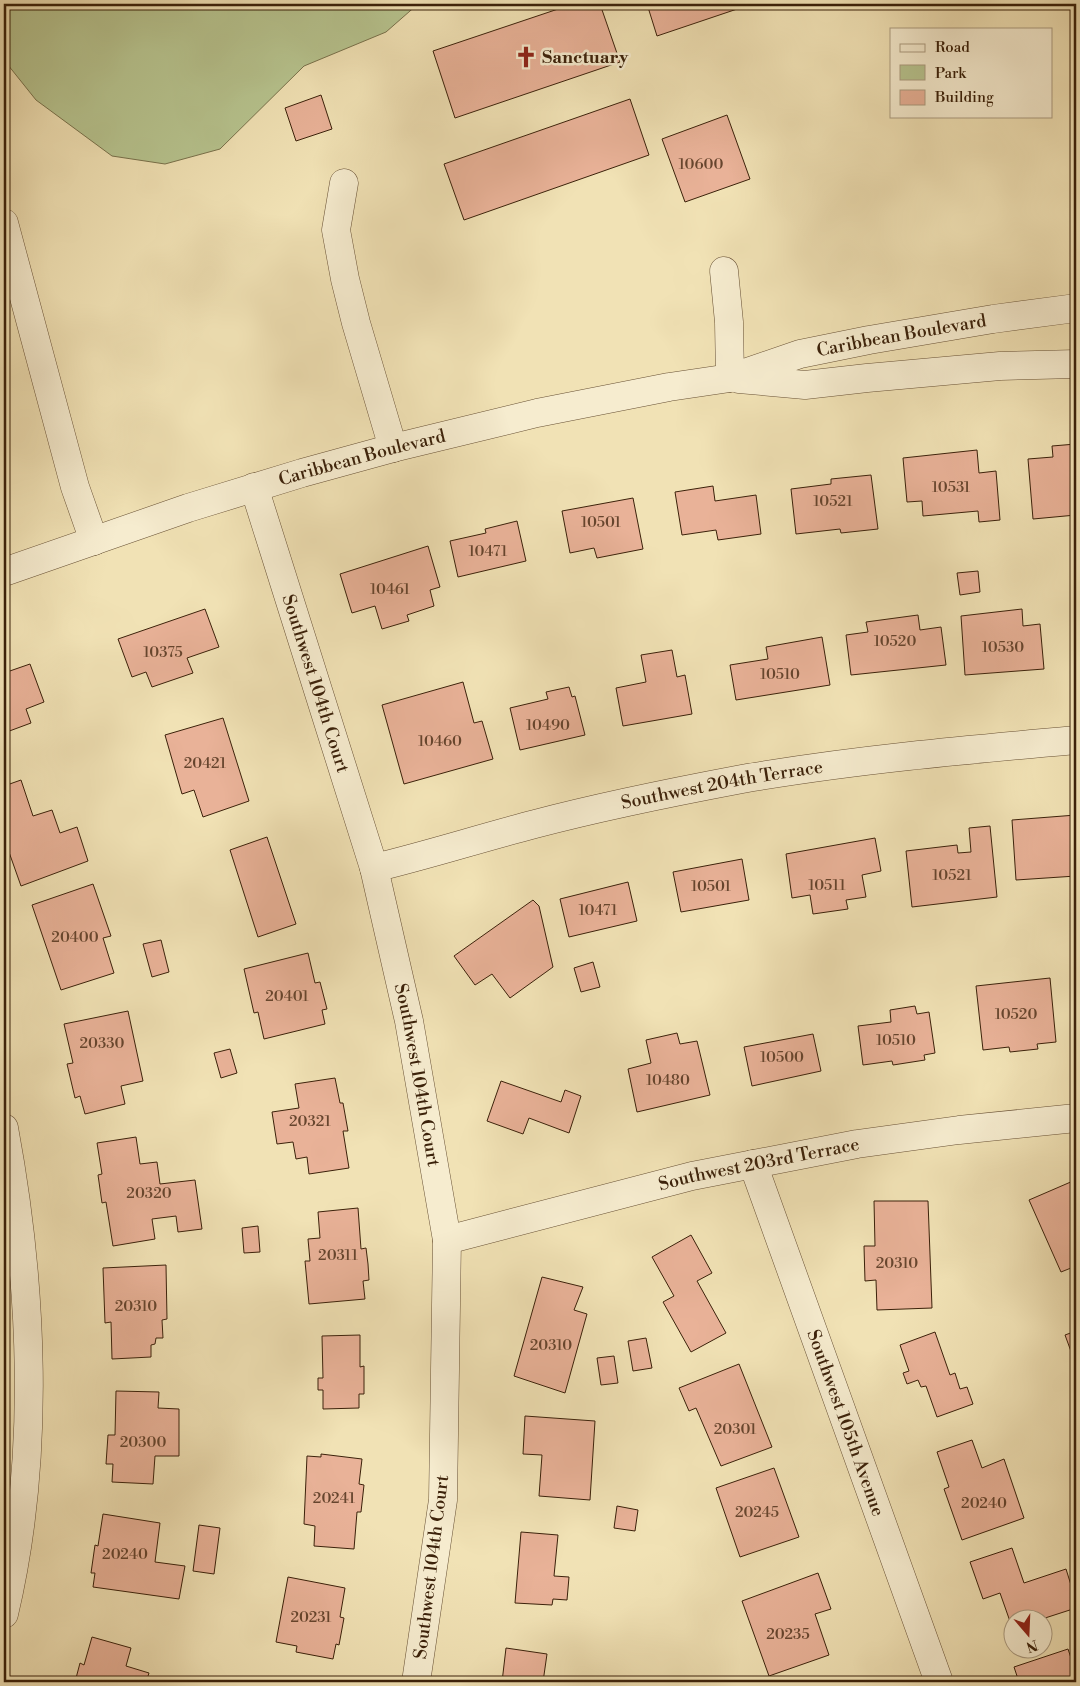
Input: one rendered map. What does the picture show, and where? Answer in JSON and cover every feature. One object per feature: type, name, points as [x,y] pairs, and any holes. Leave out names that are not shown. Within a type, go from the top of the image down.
[{"type":"street","points":[[344,183],[336,230],[345,279],[363,350],[393,448]]},
{"type":"street","points":[[4,223],[74,487],[94,541]]},
{"type":"street","points":[[724,271],[729,322],[730,378]]},
{"type":"street","name":"Caribbean Boulevard","points":[[4,572],[254,487],[393,448],[537,413],[669,387],[730,378],[800,354],[843,345],[993,319],[1076,308]]},
{"type":"street","name":"Caribbean Boulevard","points":[[730,378],[805,385],[990,367],[1076,364]]},
{"type":"street","name":"Southwest 104th Court","points":[[254,487],[374,868],[409,1021],[447,1240],[443,1500],[416,1682]]},
{"type":"street","name":"Southwest 204th Terrace","points":[[374,868],[536,824],[742,779],[904,756],[1076,740]]},
{"type":"street","name":"Southwest 203rd Terrace","points":[[447,1240],[692,1176],[753,1164],[857,1144],[959,1130],[1076,1118]]},
{"type":"street","points":[[4,1128],[14,1188],[25,1280],[28,1383],[25,1473],[20,1519],[4,1614]]},
{"type":"street","name":"Southwest 105th Avenue","points":[[753,1164],[939,1682]]},
{"type":"green space","points":[[4,4],[418,4],[386,32],[304,66],[220,149],[165,164],[112,156],[36,100],[4,60]]},
{"type":"building","name":"Sanctuary","points":[[573,4],[600,4],[620,62],[455,118],[433,51]]},
{"type":"building","points":[[647,4],[752,4],[657,36]]},
{"type":"building","points":[[321,95],[332,129],[296,141],[285,108]]},
{"type":"building","points":[[630,99],[649,155],[464,220],[444,164]]},
{"type":"building","points":[[727,115],[750,179],[685,202],[662,139]]},
{"type":"building","points":[[1076,444],[1076,515],[1033,519],[1028,459],[1053,457],[1052,446]]},
{"type":"building","points":[[977,450],[979,473],[996,471],[1000,520],[979,522],[978,511],[923,516],[922,501],[907,502],[903,458]]},
{"type":"building","points":[[871,475],[878,529],[841,533],[840,529],[796,534],[791,489],[831,484],[831,479]]},
{"type":"building","points":[[713,486],[715,501],[756,495],[761,534],[718,540],[716,530],[682,535],[675,492]]},
{"type":"building","points":[[633,498],[643,549],[597,558],[594,548],[570,553],[562,511]]},
{"type":"building","points":[[517,521],[526,561],[458,577],[450,541],[486,533],[485,529]]},
{"type":"building","points":[[428,546],[440,587],[430,590],[434,606],[407,615],[409,621],[382,629],[375,606],[352,613],[340,574]]},
{"type":"building","points":[[978,571],[980,592],[960,595],[957,573]]},
{"type":"building","points":[[205,609],[219,647],[187,658],[193,673],[152,687],[146,672],[132,677],[118,639]]},
{"type":"building","points":[[1022,609],[1023,626],[1040,624],[1044,669],[965,675],[961,616]]},
{"type":"building","points":[[918,615],[920,630],[941,627],[946,665],[851,675],[846,635],[868,632],[866,622]]},
{"type":"building","points":[[822,637],[830,685],[736,700],[730,665],[768,659],[766,647]]},
{"type":"building","points":[[672,650],[677,677],[685,675],[692,714],[623,726],[616,688],[646,682],[641,655]]},
{"type":"building","points":[[30,664],[44,702],[26,709],[31,723],[4,733],[4,673]]},
{"type":"building","points":[[463,682],[474,723],[482,721],[493,759],[404,784],[382,705]]},
{"type":"building","points":[[569,687],[572,697],[575,696],[585,735],[520,750],[510,708],[548,699],[546,692]]},
{"type":"building","points":[[223,718],[249,801],[203,817],[194,790],[182,794],[165,735]]},
{"type":"building","points":[[21,780],[33,816],[52,810],[60,833],[77,827],[88,861],[21,886],[4,838],[4,786]]},
{"type":"building","points":[[1076,815],[1076,876],[1016,880],[1012,820]]},
{"type":"building","points":[[990,826],[997,897],[912,907],[906,851],[957,845],[958,853],[971,852],[969,828]]},
{"type":"building","points":[[267,837],[296,924],[258,937],[230,850]]},
{"type":"building","points":[[875,838],[881,871],[862,875],[866,897],[846,900],[848,909],[813,914],[810,895],[792,898],[786,854]]},
{"type":"building","points":[[742,859],[749,900],[681,912],[673,872]]},
{"type":"building","points":[[628,882],[637,921],[569,937],[560,899]]},
{"type":"building","points":[[93,884],[111,936],[103,938],[114,973],[61,990],[32,905]]},
{"type":"building","points":[[533,900],[539,906],[553,967],[510,998],[492,974],[475,985],[454,956]]},
{"type":"building","points":[[161,940],[169,972],[152,977],[143,944]]},
{"type":"building","points":[[308,953],[315,983],[320,982],[327,1009],[322,1010],[325,1024],[264,1039],[258,1012],[254,1013],[244,969]]},
{"type":"building","points":[[593,962],[600,987],[581,992],[574,968]]},
{"type":"building","points":[[1050,978],[1056,1042],[1037,1044],[1038,1049],[1010,1052],[1009,1047],[983,1050],[976,986]]},
{"type":"building","points":[[915,1006],[917,1014],[929,1012],[935,1053],[924,1055],[925,1060],[893,1065],[892,1061],[863,1065],[858,1026],[891,1022],[890,1010]]},
{"type":"building","points":[[128,1011],[143,1081],[121,1086],[125,1104],[85,1114],[80,1096],[75,1098],[67,1064],[73,1063],[64,1024]]},
{"type":"building","points":[[677,1033],[680,1044],[697,1041],[710,1095],[637,1112],[628,1069],[651,1063],[646,1040]]},
{"type":"building","points":[[813,1034],[821,1071],[752,1086],[744,1047]]},
{"type":"building","points":[[230,1049],[237,1073],[221,1078],[214,1053]]},
{"type":"building","points":[[335,1078],[340,1103],[343,1103],[348,1131],[343,1131],[349,1168],[309,1174],[307,1157],[296,1159],[293,1142],[277,1144],[272,1112],[299,1108],[295,1084]]},
{"type":"building","points":[[501,1081],[561,1102],[565,1090],[581,1096],[569,1133],[529,1118],[523,1134],[487,1121]]},
{"type":"building","points":[[136,1137],[140,1164],[157,1162],[160,1184],[195,1180],[202,1229],[178,1232],[176,1216],[152,1219],[155,1239],[113,1246],[106,1202],[102,1203],[98,1175],[102,1174],[97,1143]]},
{"type":"building","points":[[1073,1181],[1076,1188],[1076,1222],[1072,1224],[1076,1234],[1076,1266],[1061,1272],[1029,1200]]},
{"type":"building","points":[[874,1201],[928,1201],[932,1308],[877,1310],[876,1280],[865,1281],[864,1246],[875,1246]]},
{"type":"building","points":[[358,1208],[361,1249],[366,1248],[368,1264],[369,1280],[363,1281],[365,1299],[309,1304],[305,1261],[310,1261],[308,1239],[320,1238],[318,1212]]},
{"type":"building","points":[[258,1226],[260,1252],[244,1253],[242,1228]]},
{"type":"building","points":[[691,1235],[712,1273],[697,1281],[726,1333],[691,1352],[663,1302],[674,1296],[652,1257]]},
{"type":"building","points":[[166,1265],[167,1319],[162,1320],[163,1338],[156,1338],[155,1344],[151,1345],[151,1357],[112,1359],[111,1322],[105,1323],[103,1268]]},
{"type":"building","points":[[542,1277],[583,1287],[574,1310],[587,1314],[565,1393],[514,1376]]},
{"type":"building","points":[[1076,1331],[1076,1365],[1065,1335]]},
{"type":"building","points":[[935,1332],[950,1375],[955,1373],[960,1389],[967,1387],[973,1404],[937,1417],[926,1386],[921,1387],[918,1380],[907,1384],[903,1373],[909,1371],[900,1345]]},
{"type":"building","points":[[360,1335],[360,1367],[364,1366],[364,1394],[359,1394],[359,1408],[323,1409],[323,1390],[318,1390],[318,1378],[323,1378],[322,1336]]},
{"type":"building","points":[[646,1338],[652,1368],[633,1371],[628,1341]]},
{"type":"building","points":[[614,1356],[618,1383],[601,1385],[597,1358]]},
{"type":"building","points":[[739,1364],[772,1447],[721,1466],[696,1408],[689,1411],[679,1388]]},
{"type":"building","points":[[116,1391],[159,1392],[158,1408],[179,1409],[179,1456],[155,1456],[153,1484],[112,1482],[113,1464],[106,1464],[108,1435],[115,1435]]},
{"type":"building","points":[[525,1416],[595,1421],[590,1500],[539,1496],[542,1455],[523,1454]]},
{"type":"building","points":[[972,1440],[982,1468],[1004,1459],[1024,1518],[962,1540],[944,1489],[949,1487],[937,1452]]},
{"type":"building","points":[[321,1454],[362,1459],[359,1484],[364,1485],[361,1512],[357,1512],[354,1549],[314,1546],[315,1526],[304,1524],[307,1456],[321,1457]]},
{"type":"building","points":[[774,1468],[799,1537],[740,1557],[716,1488]]},
{"type":"building","points":[[617,1506],[638,1510],[635,1531],[614,1528]]},
{"type":"building","points":[[103,1514],[160,1523],[155,1562],[185,1566],[179,1599],[93,1587],[95,1573],[91,1573],[95,1545],[98,1546]]},
{"type":"building","points":[[199,1525],[220,1528],[214,1574],[193,1571]]},
{"type":"building","points":[[521,1532],[558,1535],[554,1576],[569,1577],[567,1600],[553,1599],[552,1605],[515,1603]]},
{"type":"building","points":[[1012,1548],[1024,1583],[1066,1569],[1076,1601],[1076,1608],[1052,1616],[1052,1608],[1005,1608],[1000,1593],[983,1599],[970,1562]]},
{"type":"building","points":[[818,1573],[831,1609],[815,1614],[829,1655],[769,1676],[742,1601]]},
{"type":"building","points":[[288,1577],[345,1588],[340,1617],[344,1618],[339,1645],[336,1644],[333,1659],[296,1652],[297,1646],[276,1642]]},
{"type":"building","points":[[92,1637],[131,1648],[126,1666],[149,1673],[146,1682],[75,1682],[80,1663],[84,1665]]},
{"type":"building","points":[[506,1648],[547,1654],[543,1682],[502,1682]]},
{"type":"building","points":[[1068,1649],[1076,1673],[1076,1682],[1019,1682],[1014,1667],[1041,1658],[1052,1658],[1052,1654]]},
{"type":"place","name":"Sanctuary","points":[[526,57]]}]
